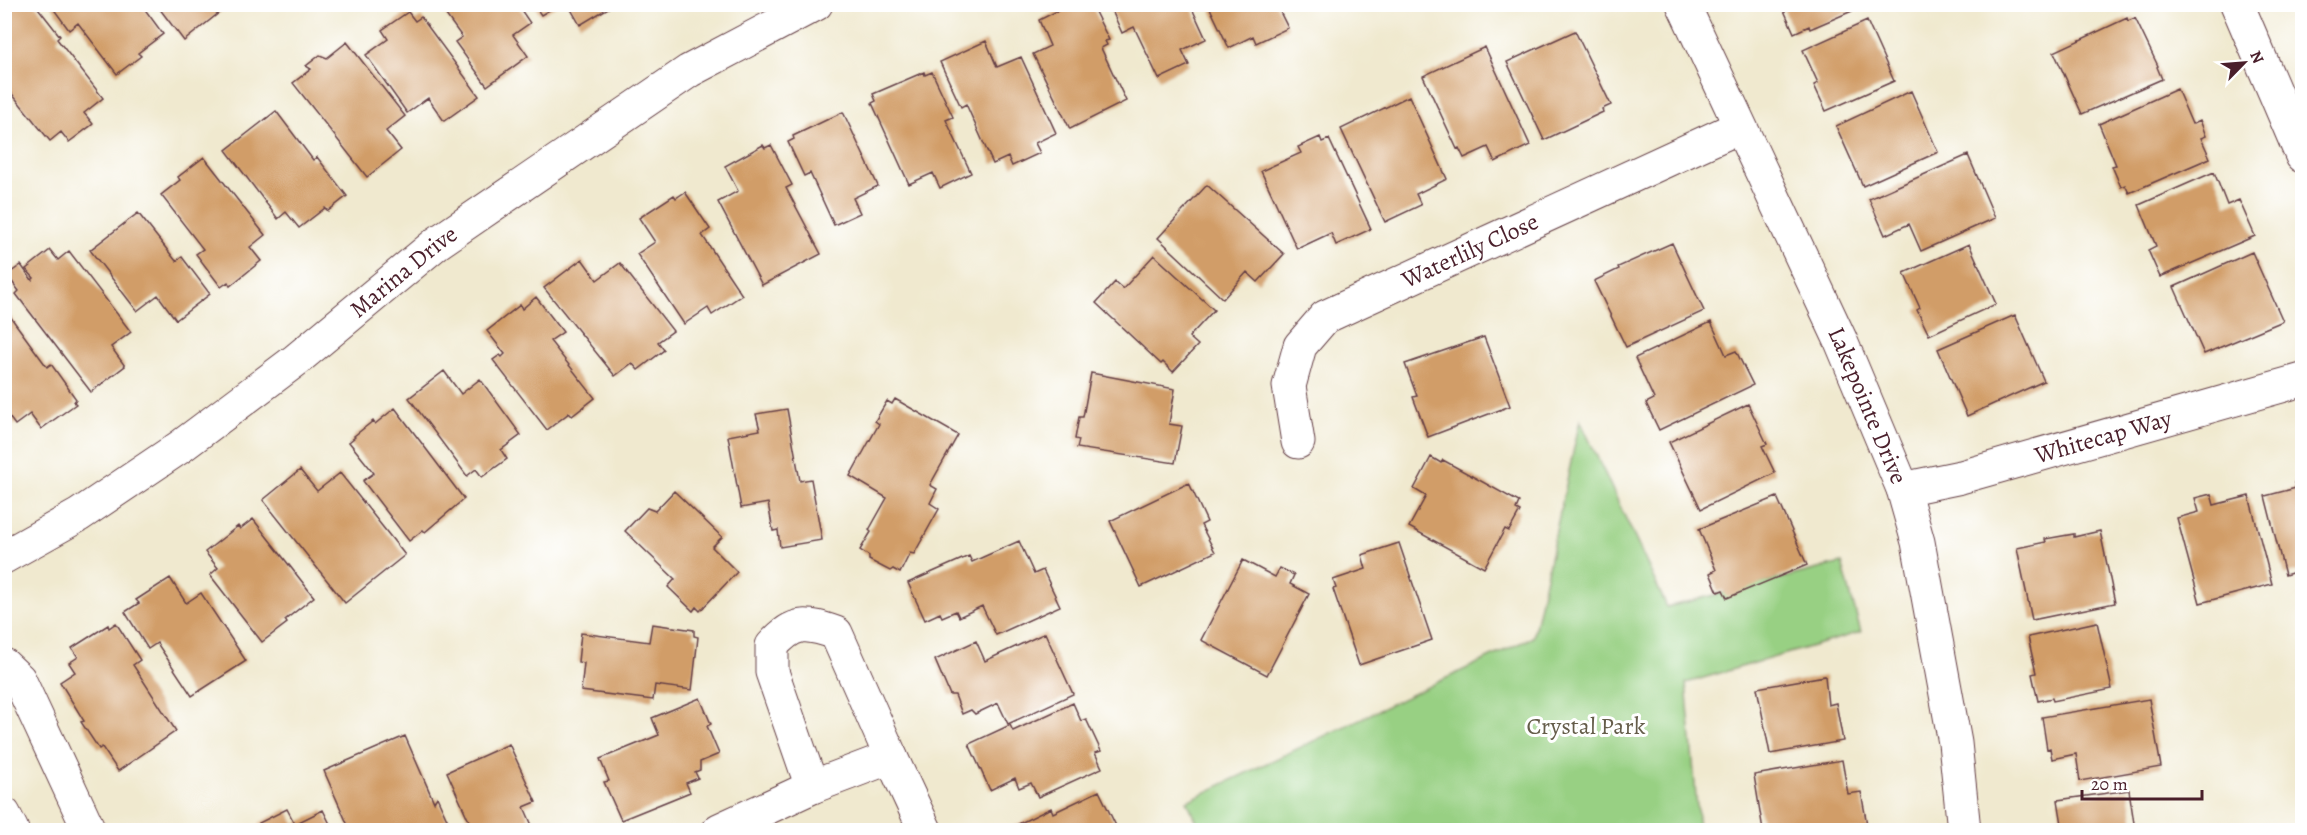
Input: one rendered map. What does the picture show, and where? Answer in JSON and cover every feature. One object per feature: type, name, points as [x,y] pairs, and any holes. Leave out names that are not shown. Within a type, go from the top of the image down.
[{"type":"street","name":"Marina Drive","points":[[4,557],[79,515],[180,447],[296,360],[437,243],[689,71],[816,4]]},
{"type":"street","points":[[2237,4],[2302,156]]},
{"type":"street","name":"Lakepointe Drive","points":[[1682,6],[1840,339],[1903,489],[1918,542],[1953,732],[1964,831]]},
{"type":"street","name":"Waterlily Close","points":[[1298,442],[1288,386],[1300,346],[1325,317],[1739,127]]},
{"type":"street","name":"Whitecap Way","points":[[1903,489],[1961,477],[2302,380]]},
{"type":"street","points":[[812,787],[772,672],[772,646],[793,628],[811,624],[836,633],[925,831]]},
{"type":"street","points":[[4,665],[18,679],[89,831]]},
{"type":"street","points":[[719,831],[812,787],[891,757]]},
{"type":"street","points":[[4,814],[12,831]]},
{"type":"green space","name":"Crystal Park","points":[[1580,420],[1667,607],[1842,563],[1861,632],[1686,683],[1699,830],[1201,830],[1187,801],[1533,637]]},
{"type":"building","points":[[17,4],[35,4],[60,36],[57,39],[103,98],[84,113],[93,124],[69,142],[61,132],[50,141],[4,84],[4,14]]},
{"type":"building","points":[[50,4],[141,4],[163,34],[138,53],[141,56],[117,74],[78,23],[69,30]]},
{"type":"building","points":[[156,4],[230,4],[184,41]]},
{"type":"building","points":[[438,4],[517,4],[530,23],[513,35],[528,56],[487,86],[455,42],[462,37]]},
{"type":"building","points":[[568,4],[615,4],[580,25]]},
{"type":"building","points":[[1071,4],[1074,8],[1081,4],[1091,4],[1109,40],[1105,41],[1107,45],[1101,48],[1126,101],[1070,129],[1033,54],[1050,46],[1039,20]]},
{"type":"building","points":[[1109,4],[1190,4],[1206,39],[1182,50],[1189,65],[1159,79],[1134,27],[1122,33]]},
{"type":"building","points":[[1208,4],[1276,4],[1288,28],[1256,43],[1253,36],[1229,48]]},
{"type":"building","points":[[534,5],[558,5],[541,15]]},
{"type":"building","points":[[1785,5],[1866,5],[1810,29],[1809,26],[1794,33],[1783,8]]},
{"type":"building","points":[[408,12],[415,21],[421,17],[479,96],[444,121],[428,98],[407,113],[366,55],[388,39],[382,30]]},
{"type":"building","points":[[2127,18],[2128,21],[2135,18],[2162,79],[2082,114],[2054,52]]},
{"type":"building","points":[[1867,21],[1894,81],[1826,111],[1814,85],[1818,83],[1803,50]]},
{"type":"building","points":[[1575,31],[1611,105],[1602,109],[1603,112],[1544,140],[1507,62]]},
{"type":"building","points":[[986,41],[997,67],[1021,57],[1056,133],[1035,143],[1040,153],[1012,166],[1008,157],[993,164],[966,104],[961,107],[940,62]]},
{"type":"building","points":[[347,42],[405,116],[386,131],[401,150],[367,177],[293,83],[311,69],[306,66],[320,55],[327,58]]},
{"type":"building","points":[[1485,47],[1530,145],[1495,162],[1488,147],[1464,158],[1459,148],[1457,149],[1423,76]]},
{"type":"building","points":[[924,72],[925,75],[932,72],[953,117],[946,120],[971,173],[940,188],[933,173],[909,184],[872,103],[876,101],[873,94]]},
{"type":"building","points":[[2177,89],[2192,124],[2200,120],[2206,136],[2201,138],[2210,158],[2129,193],[2125,185],[2121,187],[2112,166],[2116,165],[2099,124]]},
{"type":"building","points":[[1911,91],[1938,152],[1863,186],[1836,126]]},
{"type":"building","points":[[1409,96],[1447,179],[1416,194],[1421,205],[1385,222],[1341,129]]},
{"type":"building","points":[[276,111],[313,160],[317,157],[347,196],[328,211],[325,208],[299,228],[286,212],[278,219],[226,150]]},
{"type":"building","points":[[843,112],[878,186],[853,198],[860,213],[834,225],[810,173],[804,176],[788,142],[794,139],[793,136]]},
{"type":"building","points":[[1320,137],[1322,142],[1329,139],[1371,229],[1336,245],[1331,233],[1297,249],[1261,171],[1301,153],[1298,147]]},
{"type":"building","points":[[763,145],[765,148],[771,145],[792,185],[786,188],[821,254],[762,285],[718,202],[738,191],[725,166]]},
{"type":"building","points":[[1968,155],[1995,218],[1921,251],[1909,224],[1885,235],[1869,199]]},
{"type":"building","points":[[204,157],[265,235],[250,247],[261,261],[230,286],[228,282],[221,287],[196,254],[203,249],[161,195],[180,180],[178,177]]},
{"type":"building","points":[[2214,172],[2227,205],[2239,200],[2255,236],[2160,277],[2148,250],[2156,246],[2139,205]]},
{"type":"building","points":[[1207,185],[1284,254],[1258,282],[1247,272],[1223,299],[1158,238]]},
{"type":"building","points":[[685,192],[710,229],[702,235],[742,295],[712,315],[708,308],[684,324],[637,254],[655,242],[639,218],[674,195],[676,198]]},
{"type":"building","points":[[138,213],[176,261],[182,257],[210,294],[176,320],[158,295],[137,311],[90,250]]},
{"type":"building","points":[[1672,243],[1704,311],[1626,347],[1594,281],[1619,269],[1618,267]]},
{"type":"building","points":[[1969,244],[1996,304],[1929,335],[1904,273]]},
{"type":"building","points":[[50,250],[58,260],[69,251],[131,332],[111,347],[125,366],[91,392],[16,294],[19,291],[7,275],[21,265],[32,280],[34,278],[26,269]]},
{"type":"building","points":[[2252,252],[2283,321],[2204,354],[2174,287]]},
{"type":"building","points":[[1154,255],[1214,310],[1189,337],[1198,345],[1173,372],[1163,362],[1161,364],[1096,303],[1115,282],[1123,289]]},
{"type":"building","points":[[582,259],[597,280],[620,263],[673,331],[658,342],[664,350],[638,370],[632,363],[615,376],[544,288]]},
{"type":"building","points":[[536,297],[563,332],[550,341],[595,398],[572,416],[569,413],[547,430],[493,360],[505,354],[487,331],[520,305],[522,309]]},
{"type":"building","points":[[4,308],[47,367],[51,364],[76,399],[74,402],[76,404],[41,429],[30,414],[15,425],[4,410]]},
{"type":"building","points":[[2015,315],[2044,381],[1967,416],[1938,349]]},
{"type":"building","points":[[1711,322],[1726,355],[1736,351],[1753,385],[1659,430],[1646,403],[1654,399],[1635,358]]},
{"type":"building","points":[[1484,337],[1510,406],[1428,437],[1413,397],[1417,396],[1405,364]]},
{"type":"building","points":[[444,371],[461,394],[480,379],[521,435],[501,450],[507,459],[482,477],[476,469],[467,476],[409,398]]},
{"type":"building","points":[[1091,373],[1175,389],[1169,424],[1182,426],[1175,463],[1077,448],[1079,440],[1075,439],[1079,417],[1083,417]]},
{"type":"building","points":[[895,399],[958,435],[930,485],[937,489],[930,503],[939,509],[914,554],[910,553],[900,573],[893,569],[890,571],[869,560],[869,556],[860,550],[887,498],[850,476],[879,424],[875,421],[887,401],[892,404]]},
{"type":"building","points":[[1748,404],[1767,444],[1762,446],[1775,473],[1701,509],[1669,442]]},
{"type":"building","points":[[395,408],[464,499],[425,532],[423,530],[409,541],[363,481],[374,473],[349,442],[373,421],[375,424]]},
{"type":"building","points":[[787,409],[800,481],[811,479],[822,540],[780,547],[778,530],[773,531],[768,503],[741,508],[728,436],[760,430],[756,414]]},
{"type":"building","points":[[1431,457],[1441,463],[1443,460],[1519,502],[1516,509],[1520,511],[1509,531],[1505,529],[1484,568],[1409,527],[1426,496],[1414,489]]},
{"type":"building","points":[[300,470],[317,491],[340,473],[405,555],[345,603],[263,500]]},
{"type":"building","points":[[2302,481],[2302,570],[2285,575],[2265,496],[2296,488],[2294,483]]},
{"type":"building","points":[[1189,483],[1207,522],[1201,525],[1215,552],[1141,587],[1110,521]]},
{"type":"building","points":[[674,491],[722,537],[712,547],[737,572],[700,611],[696,607],[693,611],[668,587],[675,579],[625,531],[647,508],[655,511]]},
{"type":"building","points":[[2211,494],[2214,505],[2249,496],[2272,584],[2200,603],[2177,518],[2199,512],[2195,498]]},
{"type":"building","points":[[1777,497],[1807,565],[1727,598],[1723,590],[1718,592],[1710,573],[1716,570],[1699,529]]},
{"type":"building","points":[[253,519],[314,597],[285,620],[287,623],[262,642],[210,575],[218,568],[205,552],[238,526],[240,529]]},
{"type":"building","points":[[2100,531],[2115,603],[2032,620],[2017,548],[2046,542],[2045,539],[2074,534],[2074,537]]},
{"type":"building","points":[[1019,541],[1034,574],[1043,570],[1060,606],[996,635],[982,606],[959,617],[956,611],[942,617],[940,613],[925,620],[908,583],[969,556],[972,562]]},
{"type":"building","points":[[1399,543],[1432,640],[1359,665],[1333,589],[1336,588],[1333,580],[1366,569],[1362,555]]},
{"type":"building","points":[[1243,560],[1275,577],[1280,568],[1294,575],[1290,584],[1309,594],[1267,675],[1201,640]]},
{"type":"building","points":[[170,578],[186,603],[201,593],[246,661],[192,696],[157,643],[148,649],[125,612],[139,603],[136,600]]},
{"type":"building","points":[[2097,622],[2112,689],[2053,701],[2052,698],[2038,701],[2032,674],[2036,673],[2028,637]]},
{"type":"building","points":[[116,623],[140,660],[133,665],[176,731],[118,771],[102,747],[99,749],[81,722],[84,721],[60,682],[75,672],[69,663],[78,657],[72,648],[108,625],[109,628]]},
{"type":"building","points":[[652,624],[694,630],[694,636],[698,637],[692,690],[655,685],[653,700],[581,691],[584,663],[578,662],[581,633],[649,642]]},
{"type":"building","points":[[1045,633],[1073,694],[1008,724],[998,703],[975,714],[971,710],[962,714],[955,695],[950,695],[935,660],[976,641],[985,661]]},
{"type":"building","points":[[1825,676],[1828,705],[1836,703],[1843,741],[1770,754],[1757,688]]},
{"type":"building","points":[[700,698],[711,724],[707,726],[719,754],[700,762],[700,770],[695,772],[698,778],[686,783],[690,792],[621,820],[604,782],[609,781],[600,759],[659,735],[652,718]]},
{"type":"building","points":[[2149,699],[2161,767],[2080,781],[2076,754],[2052,759],[2050,748],[2047,749],[2042,717]]},
{"type":"building","points":[[1073,703],[1081,721],[1086,719],[1101,751],[1095,753],[1102,768],[1038,797],[1031,783],[1019,788],[1015,778],[990,790],[969,744],[1010,725],[1013,731]]},
{"type":"building","points":[[405,736],[434,802],[437,797],[452,830],[350,830],[324,771]]},
{"type":"building","points":[[509,744],[536,802],[524,807],[534,830],[473,830],[447,772]]},
{"type":"building","points":[[1842,760],[1848,794],[1861,792],[1868,830],[1763,830],[1754,775]]},
{"type":"building","points":[[2129,790],[2135,830],[2063,830],[2058,800]]},
{"type":"building","points":[[1099,791],[1118,830],[1011,830],[1010,828],[1051,808],[1053,813]]},
{"type":"building","points":[[287,809],[295,824],[323,810],[333,830],[263,830],[259,823]]}]
